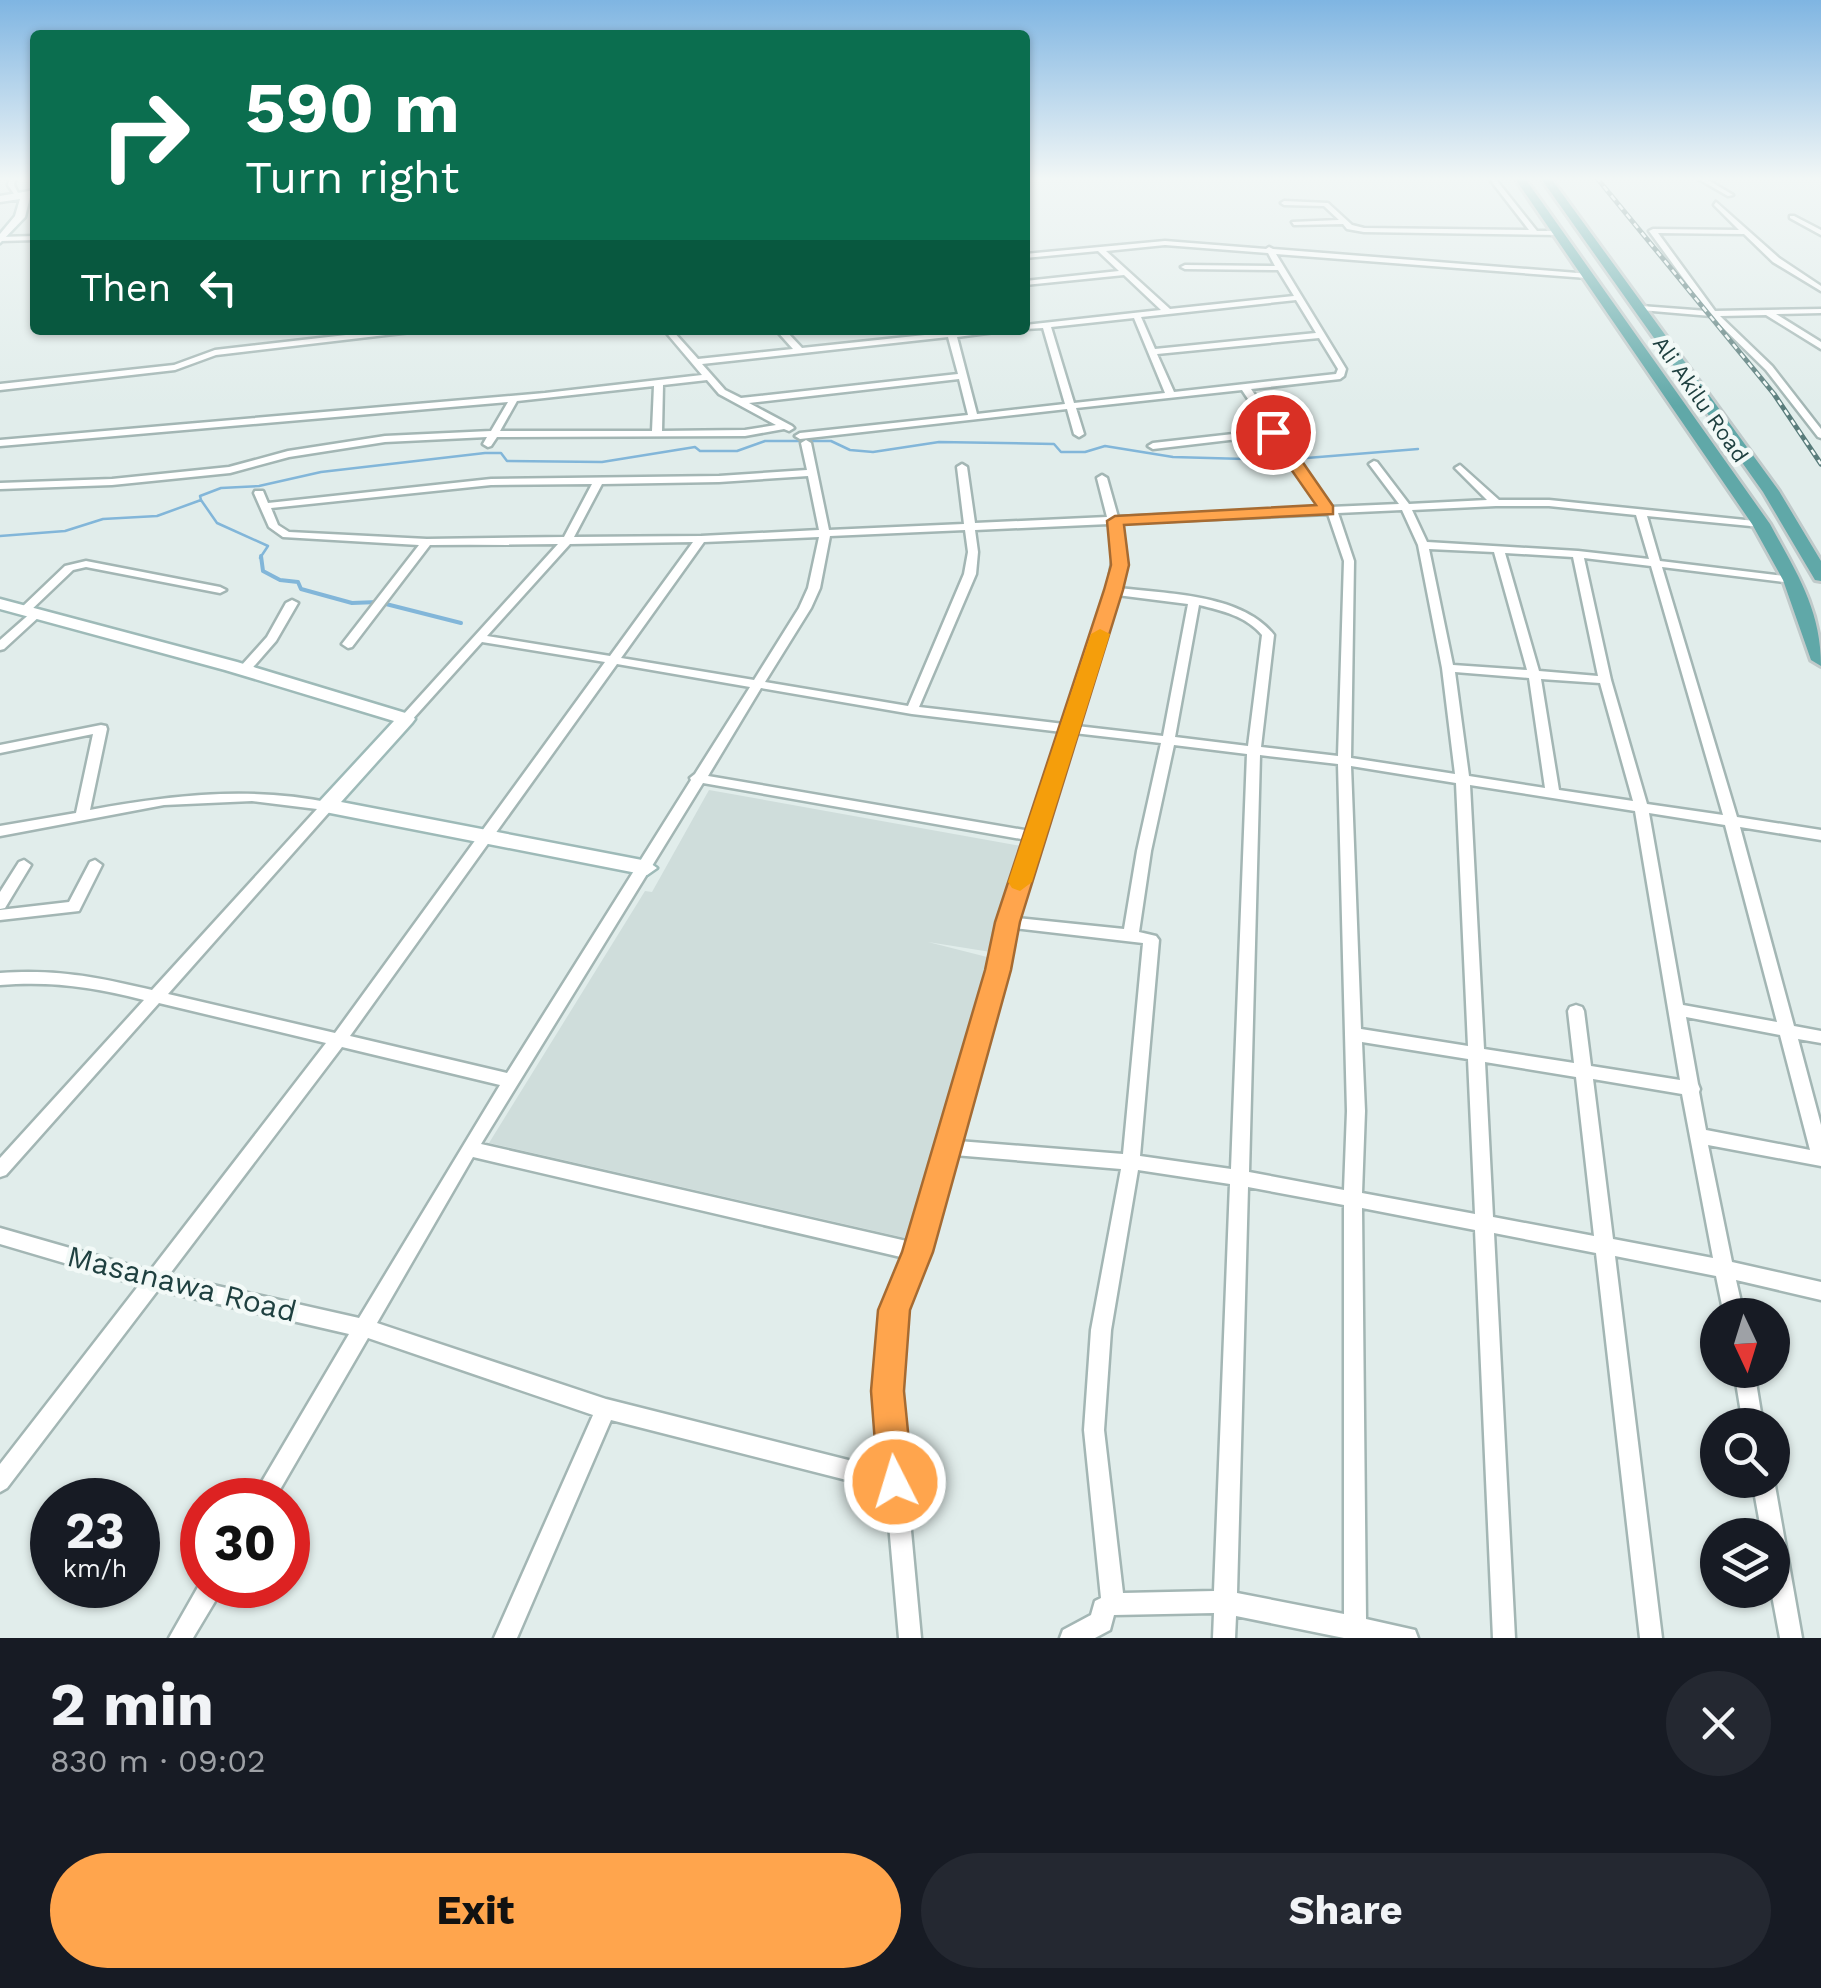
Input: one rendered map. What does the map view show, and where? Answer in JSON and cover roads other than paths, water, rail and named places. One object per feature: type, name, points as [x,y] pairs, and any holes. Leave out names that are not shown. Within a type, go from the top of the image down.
[{"type":"main road","name":"Ali Akilu Road","points":[[1572,253],[1762,524],[1792,580],[1821,660]]},
{"type":"main road","name":"Ali Akilu Road","points":[[1601,253],[1795,528],[1821,576]]},
{"type":"main road","points":[[1655,373],[1689,374]]},
{"type":"street","points":[[1104,253],[1168,311]]},
{"type":"street","points":[[803,439],[1340,376],[1342,369],[1271,253]]},
{"type":"street","points":[[1321,253],[1588,276]]},
{"type":"street","points":[[1669,253],[1713,314],[1769,368],[1821,435]]},
{"type":"street","points":[[1769,253],[1821,289]]},
{"type":"street","points":[[1185,267],[1280,268]]},
{"type":"street","points":[[1030,282],[1123,272]]},
{"type":"street","points":[[1030,326],[1296,298]]},
{"type":"street","points":[[1641,308],[1713,314],[1821,311]]},
{"type":"street","points":[[1770,313],[1821,346]]},
{"type":"street","points":[[1136,314],[1171,396]]},
{"type":"street","points":[[1046,324],[1080,434]]},
{"type":"street","points":[[0,387],[175,368],[215,353],[339,335]]},
{"type":"street","points":[[275,1478],[469,1149],[647,868],[697,778],[806,608],[814,588],[825,534],[803,439],[722,392],[672,335]]},
{"type":"street","points":[[785,335],[799,350]]},
{"type":"street","points":[[695,362],[905,335]]},
{"type":"street","points":[[952,335],[974,418]]},
{"type":"street","points":[[1152,352],[1319,335]]},
{"type":"street","points":[[741,401],[962,376]]},
{"type":"street","points":[[0,443],[514,399],[707,377]]},
{"type":"street","points":[[657,433],[659,382]]},
{"type":"street","points":[[1245,387],[1330,510],[1349,561],[1344,761],[1356,1111],[1355,1634]]},
{"type":"street","points":[[488,444],[514,399]]},
{"type":"street","points":[[0,486],[230,470],[337,445],[496,434],[745,433],[785,426]]},
{"type":"street","points":[[1153,446],[1273,432]]},
{"type":"street","points":[[1374,464],[1404,506],[1423,545],[1448,668],[1464,780],[1470,980],[1504,1638]]},
{"type":"street","points":[[912,710],[970,574],[974,552],[962,467]]},
{"type":"street","points":[[1460,468],[1496,503]]},
{"type":"street","points":[[265,506],[435,486],[810,473]]},
{"type":"street","points":[[910,1638],[888,1391],[894,1310],[917,1252],[998,970],[1008,922],[1114,590],[1120,565],[1115,521],[1102,478]]},
{"type":"street","points":[[0,1170],[568,539],[598,480]]},
{"type":"street","points":[[259,493],[274,526],[287,535],[427,542],[700,539],[1496,503],[1640,511],[1762,524]]},
{"type":"street","points":[[1640,511],[1731,820],[1821,1158],[1701,1136]]},
{"type":"street","points":[[0,1480],[338,1038],[700,539]]},
{"type":"street","points":[[348,644],[427,542]]},
{"type":"street","points":[[1423,545],[1578,554],[1792,580]]},
{"type":"street","points":[[1498,549],[1534,674],[1552,793]]},
{"type":"street","points":[[1578,554],[1605,680],[1642,806],[1703,1164],[1731,1298]]},
{"type":"street","points":[[0,646],[74,565],[86,564],[220,590]]},
{"type":"street","points":[[1114,590],[1255,618],[1268,634],[1254,751],[1224,1638]]},
{"type":"street","points":[[244,670],[272,639],[292,603]]},
{"type":"street","points":[[1131,935],[1194,603]]},
{"type":"street","points":[[0,604],[406,718]]},
{"type":"street","points":[[482,638],[912,710],[1071,732],[1344,761],[1821,835]]},
{"type":"street","points":[[1448,668],[1605,680]]},
{"type":"street","points":[[0,749],[101,729],[82,816]]},
{"type":"street","points":[[697,778],[1034,837]]},
{"type":"street","points":[[0,831],[136,804],[252,797],[328,806],[647,868]]},
{"type":"street","points":[[0,904],[24,865]]},
{"type":"street","points":[[0,915],[74,907],[80,902],[95,865]]},
{"type":"street","points":[[1008,922],[1150,940],[1132,1162],[1101,1330],[1094,1430],[1113,1604]]},
{"type":"street","points":[[0,978],[67,978],[511,1081]]},
{"type":"street","points":[[1576,1010],[1651,1638]]},
{"type":"street","points":[[1678,1010],[1821,1037]]},
{"type":"street","points":[[1353,1034],[1692,1089]]},
{"type":"street","points":[[947,1147],[1132,1162],[1241,1178],[1821,1291]]},
{"type":"street","points":[[469,1149],[917,1252]]},
{"type":"street","name":"Masanawa Road","points":[[0,1236],[151,1280],[364,1328],[606,1409],[895,1482]]},
{"type":"street","points":[[505,1638],[606,1409]]},
{"type":"street","points":[[1766,1498],[1791,1638]]},
{"type":"street","points":[[1071,1638],[1102,1622],[1103,1609],[1113,1604],[1223,1602],[1355,1634],[1407,1638]]},
{"type":"street","points":[[180,1638],[198,1608]]},
{"type":"waterway","points":[[201,500],[200,496],[221,488],[259,486],[321,472],[485,453],[501,453],[507,461],[602,462],[695,447],[700,451],[737,451],[765,441],[831,441],[850,450],[873,452],[939,442],[1054,444],[1061,452],[1085,452],[1105,446],[1173,457],[1282,460],[1418,449]]},
{"type":"waterway","points":[[0,536],[65,531],[103,519],[157,516],[201,500]]},
{"type":"waterway","points":[[201,500],[217,523],[268,546],[261,556]]},
{"type":"waterway","points":[[261,556],[263,571],[280,580],[298,582],[301,589],[352,603],[378,602],[461,623]]},
{"type":"railway","points":[[1659,253],[1774,394],[1821,464]]}]
